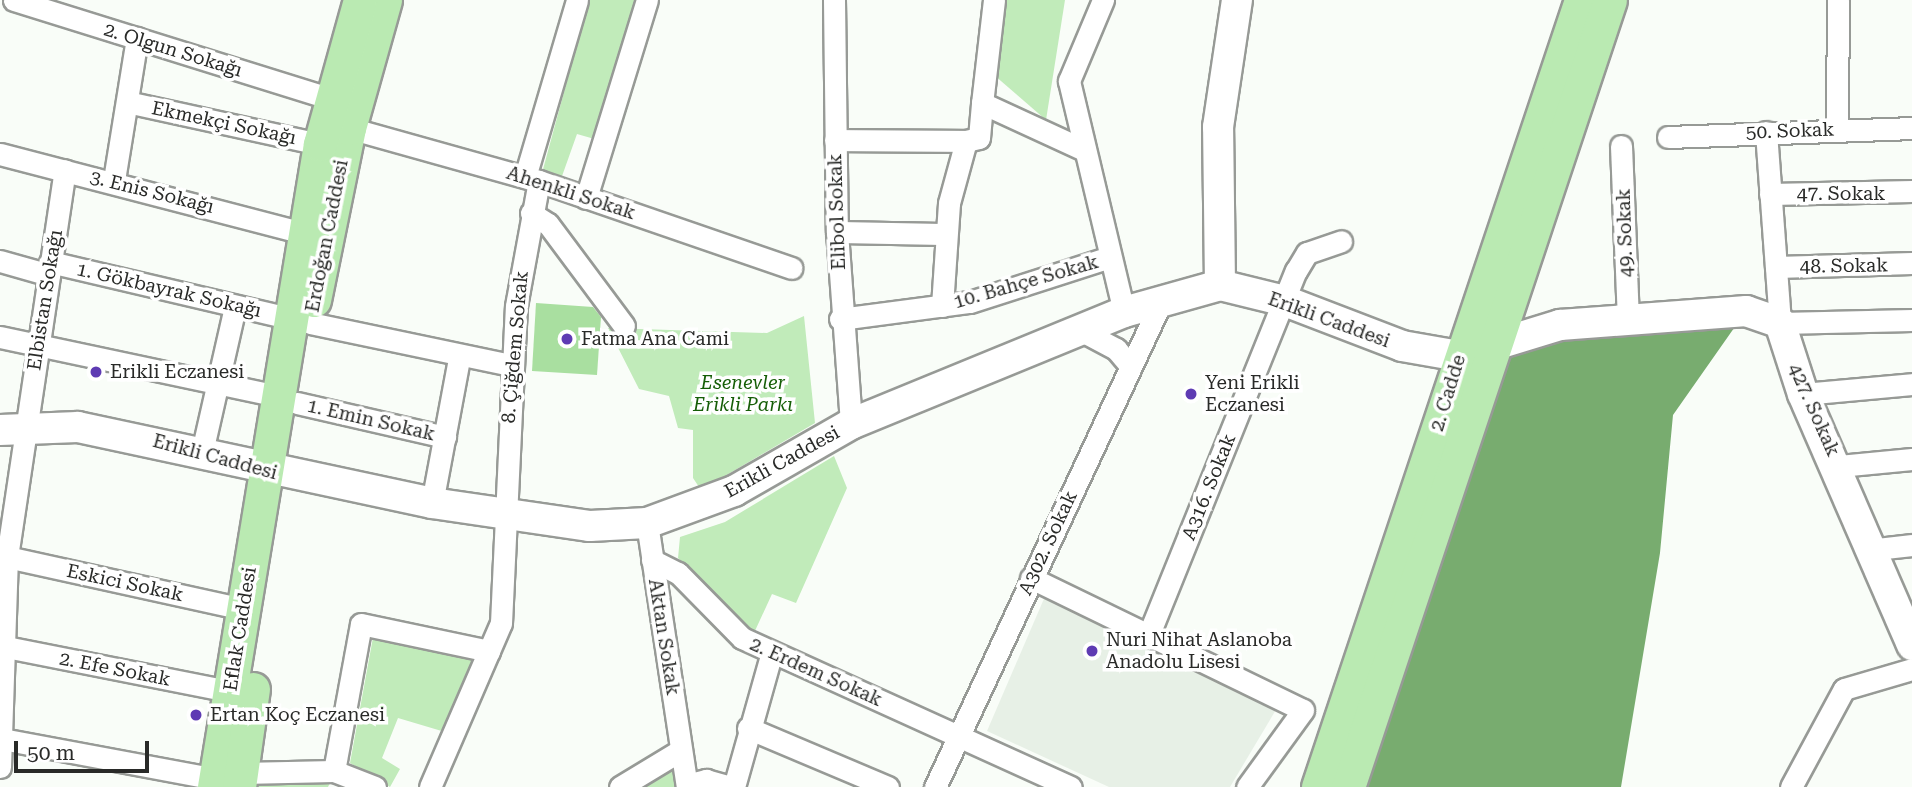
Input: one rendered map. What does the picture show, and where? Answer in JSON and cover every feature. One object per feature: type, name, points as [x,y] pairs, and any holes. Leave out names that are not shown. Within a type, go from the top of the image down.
[{"type":"main road","name":"Erdoğan Caddesi","points":[[276,473],[299,321],[304,233],[320,144],[360,0]]},
{"type":"main road","name":"Erdoğan Caddesi","points":[[299,321],[385,0]]},
{"type":"main road","points":[[1220,285],[1218,127],[1237,0]]},
{"type":"main road","name":"2. Cadde","points":[[1318,787],[1459,356],[1581,0]]},
{"type":"main road","name":"2. Cadde","points":[[1348,787],[1492,345],[1610,0]]},
{"type":"main road","name":"Erikli Caddesi","points":[[12,429],[78,427],[202,452],[276,473],[432,503],[590,526],[647,523],[734,491],[851,424],[1124,312],[1220,285],[1284,301],[1402,346],[1459,356]]},
{"type":"main road","points":[[1459,356],[1560,325],[1746,311],[1780,323]]},
{"type":"main road","name":"427. Sokak","points":[[1780,323],[1803,394],[1839,466],[1868,550],[1909,631]]},
{"type":"main road","name":"Eflak Caddesi","points":[[228,782],[229,691],[243,610],[276,473]]},
{"type":"main road","name":"Eflak Caddesi","points":[[228,782],[276,473]]},
{"type":"street","name":"2. Olgun Sokağı","points":[[14,0],[331,99]]},
{"type":"street","name":"8. Çiğdem Sokak","points":[[430,787],[501,623],[503,514],[511,365],[531,213],[532,179],[577,0]]},
{"type":"street","points":[[586,198],[647,0]]},
{"type":"street","name":"Elibol Sokak","points":[[834,0],[837,232],[841,319],[851,424]]},
{"type":"street","points":[[994,0],[982,103],[1082,149]]},
{"type":"street","points":[[1103,0],[1069,81],[1082,149],[1124,312]]},
{"type":"street","points":[[1837,130],[1838,0]]},
{"type":"street","points":[[114,180],[137,38]]},
{"type":"street","name":"Ekmekçi Sokağı","points":[[127,102],[320,144]]},
{"type":"street","name":"10. Bahçe Sokak","points":[[942,306],[944,234],[966,141],[979,138],[982,103]]},
{"type":"street","name":"Ahenkli Sokak","points":[[349,128],[532,179],[791,268]]},
{"type":"street","name":"50. Sokak","points":[[1668,136],[1912,128]]},
{"type":"street","name":"47. Sokak","points":[[1766,132],[1780,323]]},
{"type":"street","points":[[835,140],[966,141]]},
{"type":"street","name":"49. Sokak","points":[[1621,146],[1628,319]]},
{"type":"street","name":"3. Enis Sokağı","points":[[0,154],[114,180],[304,233]]},
{"type":"street","name":"Elbistan Sokağı","points":[[0,767],[2,604],[12,429],[38,346],[65,170]]},
{"type":"street","name":"47. Sokak","points":[[1770,194],[1912,191]]},
{"type":"street","points":[[531,213],[548,224],[625,326]]},
{"type":"street","points":[[837,232],[944,234]]},
{"type":"street","name":"A316. Sokak","points":[[1149,634],[1284,301],[1307,253],[1341,241]]},
{"type":"street","name":"10. Bahçe Sokak","points":[[841,319],[942,306],[1110,257]]},
{"type":"street","name":"1. Gökbayrak Sokağı","points":[[0,261],[50,268],[235,307],[458,359],[511,365]]},
{"type":"street","name":"48. Sokak","points":[[1776,267],[1912,263]]},
{"type":"street","name":"A302. Sokak","points":[[935,787],[962,737],[1031,578],[1162,300]]},
{"type":"street","points":[[202,452],[235,307]]},
{"type":"street","points":[[1780,323],[1912,320]]},
{"type":"street","points":[[1080,330],[1116,349],[1131,367]]},
{"type":"street","name":"1. Emin Sokak","points":[[0,337],[445,437]]},
{"type":"street","points":[[432,503],[458,359]]},
{"type":"street","points":[[1803,394],[1912,384]]},
{"type":"street","points":[[1839,466],[1912,459]]},
{"type":"street","name":"Aktan Sokak","points":[[647,523],[687,786]]},
{"type":"street","points":[[1868,550],[1912,545]]},
{"type":"street","name":"Eskici Sokak","points":[[6,557],[243,610]]},
{"type":"street","name":"2. Erdem Sokak","points":[[653,560],[678,573],[741,638],[1071,787]]},
{"type":"street","points":[[1031,578],[1303,710],[1247,787]]},
{"type":"street","points":[[334,771],[360,624],[489,651]]},
{"type":"street","name":"2. Efe Sokak","points":[[1,646],[229,691]]},
{"type":"street","points":[[687,786],[706,780],[732,787],[772,652]]},
{"type":"street","points":[[1790,787],[1844,689],[1912,669]]},
{"type":"street","points":[[748,728],[888,787]]},
{"type":"street","points":[[2,739],[228,782],[334,771],[375,787]]},
{"type":"street","points":[[620,787],[681,750]]},
{"type":"shaded area","points":[[1746,311],[1673,415],[1660,553],[1621,787],[1343,787],[1492,345]]},
{"type":"shaded area","name":"Nuri Nihat Aslanoba Anadolu Lisesi","points":[[1046,594],[1277,708],[1230,787],[1109,787],[987,731]]},
{"type":"green space","points":[[589,0],[640,0],[598,140],[577,134],[561,179],[542,173]]},
{"type":"green space","points":[[1001,0],[1065,0],[1046,120],[994,75]]},
{"type":"green space","name":"Esenevler Erikli Parkı","points":[[804,316],[815,423],[701,490],[693,478],[693,430],[678,428],[669,396],[639,389],[608,328],[767,333]]},
{"type":"green space","points":[[834,456],[847,488],[796,603],[772,594],[754,633],[678,558],[680,537],[725,522]]},
{"type":"green space","points":[[374,632],[469,652],[478,663],[445,732],[398,718],[382,758],[400,769],[390,787],[350,763]]},
{"type":"green space","points":[[677,768],[680,787],[644,787]]},
{"type":"green space","points":[[330,783],[328,787],[251,787],[251,785]]},
{"type":"building","name":"Fatma Ana Cami","points":[[536,303],[593,307],[601,317],[597,375],[532,371]]},
{"type":"place","name":"Fatma Ana Cami","points":[[567,339]]},
{"type":"place","name":"Erikli Eczanesi","points":[[96,372]]},
{"type":"place","name":"Yeni Erikli Eczanesi","points":[[1191,394]]},
{"type":"place","name":"Nuri Nihat Aslanoba Anadolu Lisesi","points":[[1092,651]]},
{"type":"place","name":"Ertan Koç Eczanesi","points":[[196,715]]}]
